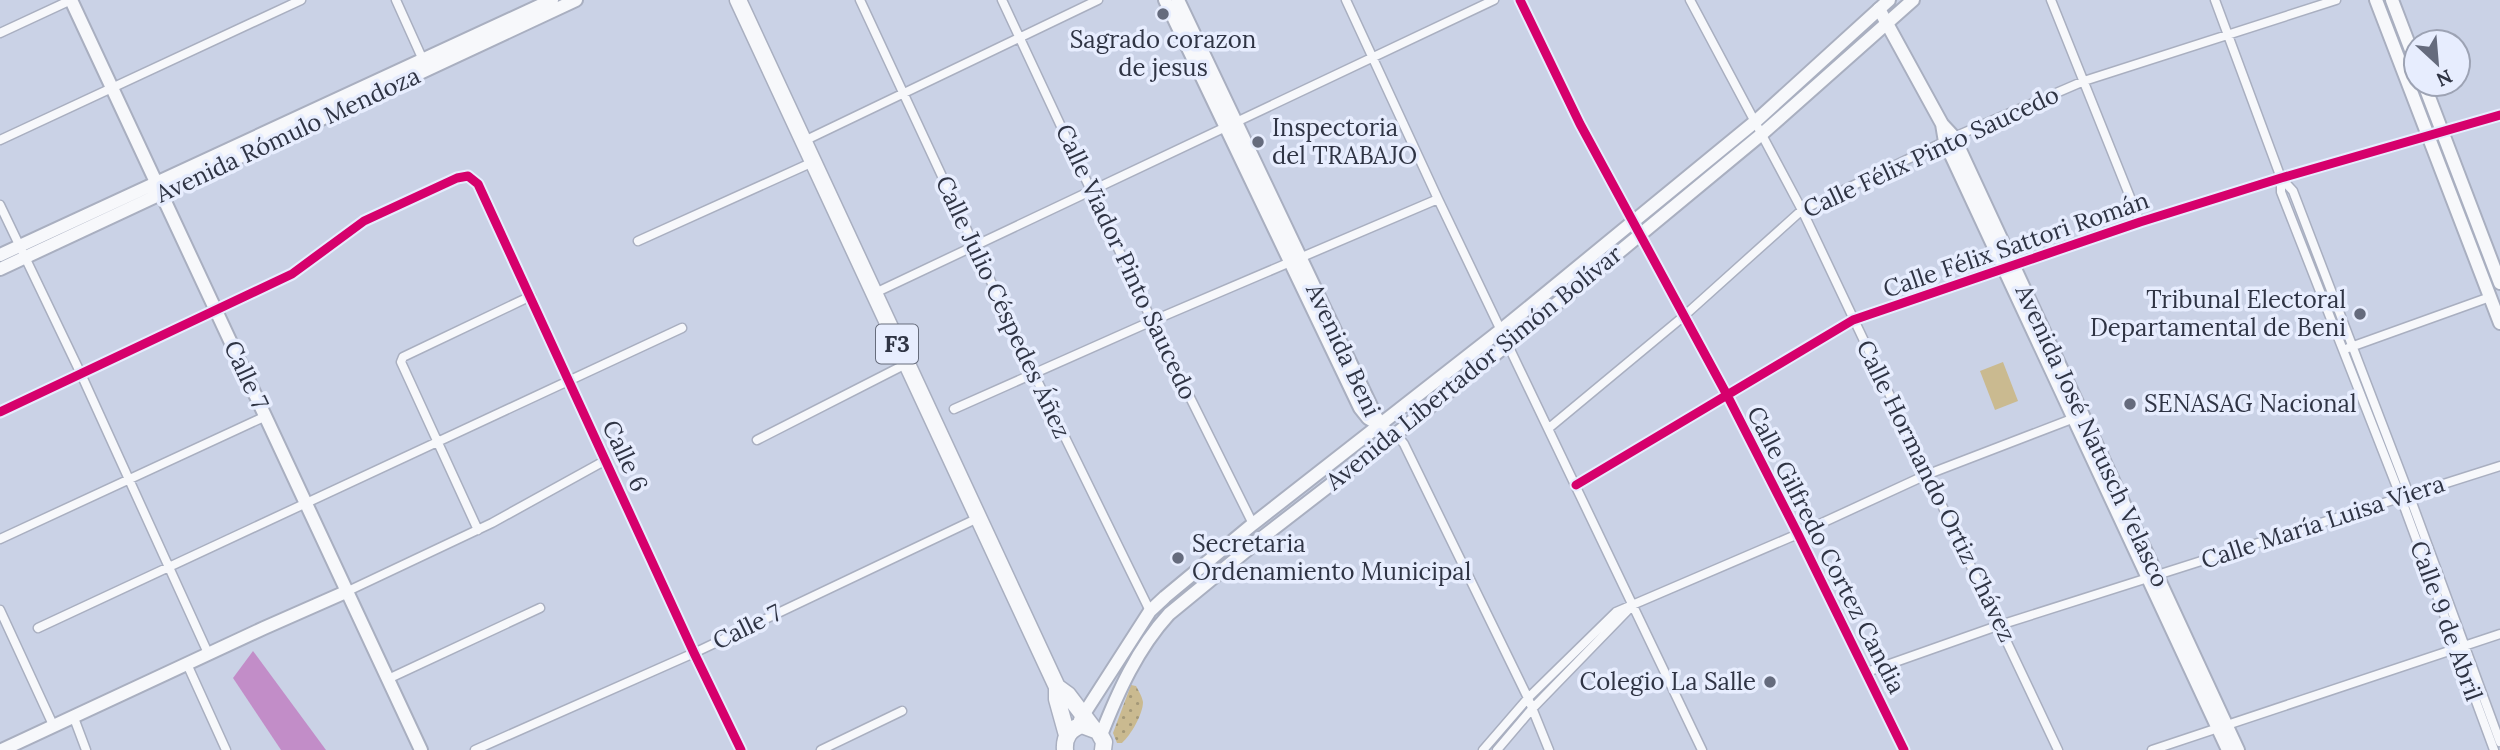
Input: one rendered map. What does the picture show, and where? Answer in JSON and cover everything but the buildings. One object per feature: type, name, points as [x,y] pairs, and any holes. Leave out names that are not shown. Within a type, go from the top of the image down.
[{"type":"highway","name":"F3","points":[[738,0],[1057,687],[1057,699],[1080,737]]},
{"type":"highway","name":"F3","points":[[1057,687],[1068,695],[1080,737]]},
{"type":"main road","name":"Calle 7","points":[[71,0],[421,750]]},
{"type":"main road","name":"Avenida Rómulo Mendoza","points":[[158,189],[423,60],[555,3],[576,0]]},
{"type":"main road","name":"Avenida Beni","points":[[1166,0],[1296,261],[1360,408],[1368,418],[1380,425]]},
{"type":"main road","name":"Avenida Beni","points":[[1178,0],[1230,125]]},
{"type":"main road","name":"Avenida Libertador Simón Bolívar","points":[[1080,737],[1107,716],[1132,665],[1169,614],[1508,344],[1763,133],[1913,0]]},
{"type":"main road","points":[[2376,0],[2428,135],[2495,295],[2500,323]]},
{"type":"main road","points":[[2392,0],[2403,28]]},
{"type":"main road","name":"Avenida Rómulo Mendoza","points":[[0,269],[22,252],[555,3]]},
{"type":"main road","name":"Avenida Libertador Simón Bolívar","points":[[1080,737],[1150,611],[1165,597],[1253,524],[1501,330],[1756,121],[1881,3]]},
{"type":"main road","name":"Avenida José Natusch Velasco","points":[[1881,3],[1887,24],[1942,124],[2078,416],[2222,728],[2228,750]]},
{"type":"main road","points":[[2429,98],[2500,283]]},
{"type":"main road","name":"Avenida Rómulo Mendoza","points":[[0,255],[22,252]]},
{"type":"main road","points":[[2,750],[208,653],[348,591]]},
{"type":"main road","name":"Avenida José Natusch Velasco","points":[[2222,728],[2238,750]]},
{"type":"street","points":[[0,33],[71,0]]},
{"type":"street","points":[[0,140],[301,0]]},
{"type":"street","points":[[396,0],[423,60]]},
{"type":"street","name":"Calle Julio Céspedes Áñez","points":[[860,0],[1034,374],[1150,611]]},
{"type":"street","name":"Calle Viador Pinto Saucedo","points":[[1002,0],[1153,321],[1253,524]]},
{"type":"street","points":[[803,141],[1098,0]]},
{"type":"street","points":[[1346,0],[1438,200],[1702,750]]},
{"type":"street","points":[[875,293],[1494,0]]},
{"type":"street","name":"Calle Gilfredo Cortez Candia","points":[[1520,0],[1580,124],[1727,395],[1904,750]]},
{"type":"street","name":"Calle Hormando Ortiz Chávez","points":[[1690,0],[1802,209],[2058,750]]},
{"type":"street","points":[[2051,0],[2140,222]]},
{"type":"street","name":"Calle 9 de Abril","points":[[2215,0],[2281,178],[2293,191],[2348,348],[2460,647],[2494,750]]},
{"type":"street","name":"Calle Félix Pinto Saucedo","points":[[1549,428],[1684,316],[1802,209],[2084,81],[2336,0]]},
{"type":"street","name":"Calle Félix Sattori Román","points":[[1576,485],[1853,320],[2140,222],[2500,115]]},
{"type":"street","points":[[638,241],[813,162]]},
{"type":"street","name":"Calle 6","points":[[216,311],[292,274],[364,221],[457,178],[468,176],[473,179],[531,296],[741,750]]},
{"type":"street","points":[[954,409],[1438,200]]},
{"type":"street","points":[[0,205],[81,374],[208,653]]},
{"type":"street","points":[[2348,348],[2495,295]]},
{"type":"street","points":[[478,530],[401,362],[403,357],[531,296]]},
{"type":"street","points":[[0,412],[216,311]]},
{"type":"street","points":[[38,628],[682,328]]},
{"type":"street","points":[[757,440],[905,364]]},
{"type":"street","points":[[0,539],[266,416]]},
{"type":"street","points":[[1483,750],[1528,698],[1616,612],[1798,534],[1926,475],[2078,416]]},
{"type":"street","points":[[1380,425],[1396,434],[1404,444],[1528,698],[1549,750]]},
{"type":"street","points":[[348,591],[478,530],[606,460]]},
{"type":"street","name":"Calle María Luisa Viera","points":[[1867,672],[2000,625],[2500,466]]},
{"type":"street","name":"Calle 7","points":[[475,750],[694,653],[978,518]]},
{"type":"street","points":[[1497,750],[1531,710],[1633,605]]},
{"type":"street","points":[[388,679],[540,608]]},
{"type":"street","points":[[0,610],[54,727]]},
{"type":"street","points":[[2152,750],[2500,634]]},
{"type":"street","name":"Calle 9 de Abril","points":[[2460,647],[2500,742]]},
{"type":"street","points":[[187,664],[226,750]]},
{"type":"street","points":[[821,750],[902,712]]},
{"type":"street","points":[[71,719],[86,750]]},
{"type":"shaded area","points":[[2003,362],[2018,401],[1995,410],[1980,371]]},
{"type":"shaded area","points":[[253,651],[326,750],[281,750],[233,678]]},
{"type":"shaded area","points":[[1131,685],[1136,686],[1139,691],[1142,707],[1129,735],[1122,743],[1117,743],[1113,733]]},
{"type":"cycle path","points":[[1520,0],[1580,124],[1727,395],[1904,750]]},
{"type":"cycle path","points":[[1576,485],[1853,320],[2140,222],[2500,115]]},
{"type":"cycle path","points":[[0,412],[292,274],[364,221],[457,178],[468,176],[478,184],[741,750]]},
{"type":"place","name":"Sagrado corazon de jesus","points":[[1163,14]]},
{"type":"place","name":"Inspectoria del TRABAJO","points":[[1258,142]]},
{"type":"place","name":"Tribunal Electoral Departamental de Beni","points":[[2360,314]]},
{"type":"place","name":"SENASAG Nacional","points":[[2130,404]]},
{"type":"place","name":"Secretaria Ordenamiento Municipal","points":[[1178,558]]},
{"type":"place","name":"Colegio La Salle","points":[[1770,682]]}]
